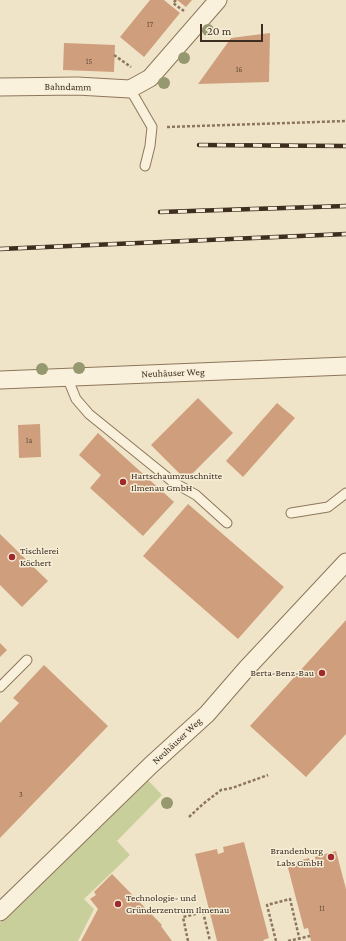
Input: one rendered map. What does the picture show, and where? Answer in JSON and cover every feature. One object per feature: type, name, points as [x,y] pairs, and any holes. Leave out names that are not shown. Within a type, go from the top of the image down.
[{"type":"street","points":[[133,88],[150,78],[218,0]]},
{"type":"street","name":"Bahndamm","points":[[0,87],[76,86],[133,88]]},
{"type":"street","name":"Neuhäuser Weg","points":[[0,380],[346,367]]},
{"type":"street","name":"Neuhäuser Weg","points":[[0,912],[207,714],[251,664],[346,562]]},
{"type":"lane","points":[[133,88],[152,127],[150,146],[144,166]]},
{"type":"lane","points":[[67,377],[76,399],[89,414],[173,482],[196,495],[227,523]]},
{"type":"lane","points":[[291,513],[328,507],[346,493]]},
{"type":"lane","points":[[0,687],[27,660]]},
{"type":"path","points":[[172,127],[346,120]]},
{"type":"path","points":[[189,817],[221,790],[232,788],[268,775]]},
{"type":"path","points":[[276,941],[267,905],[290,899],[300,940]]},
{"type":"path","points":[[188,941],[183,917],[203,912],[210,941]]},
{"type":"path","points":[[288,941],[300,940],[310,936]]},
{"type":"green space","points":[[143,775],[162,795],[117,841],[130,855],[84,899],[94,909],[78,941],[0,941],[0,923]]},
{"type":"building","points":[[150,0],[164,0],[180,13],[144,57],[120,37]]},
{"type":"building","points":[[177,0],[192,0],[186,7]]},
{"type":"building","points":[[270,33],[269,82],[198,84],[231,38]]},
{"type":"building","points":[[64,43],[115,45],[114,72],[63,70]]},
{"type":"building","points":[[198,398],[233,433],[186,480],[151,445]]},
{"type":"building","points":[[277,403],[295,418],[243,477],[226,461]]},
{"type":"building","points":[[40,424],[41,457],[19,458],[18,425]]},
{"type":"building","name":"Hartschaumzuschnitte Ilmenau GmbH","points":[[98,433],[174,502],[143,536],[90,488],[101,475],[79,455]]},
{"type":"building","points":[[188,504],[284,587],[238,639],[143,556]]},
{"type":"building","name":"Tischlerei Köchert","points":[[0,534],[48,581],[22,607],[0,585]]},
{"type":"building","name":"Berta-Benz-Bau","points":[[346,620],[346,734],[306,777],[250,726]]},
{"type":"building","points":[[0,643],[7,650],[0,657]]},
{"type":"building","points":[[44,665],[108,726],[0,838],[0,723],[19,703],[13,698]]},
{"type":"building","points":[[244,842],[269,938],[263,940],[264,941],[217,941],[195,854],[217,849],[218,854],[224,852],[223,847]]},
{"type":"building","points":[[336,851],[346,889],[346,941],[311,941],[308,928],[304,929],[287,864],[309,858],[311,863],[316,862],[315,857]]},
{"type":"building","name":"Technologie- und Gründerzentrum Ilmenau","points":[[112,874],[162,925],[161,926],[172,941],[81,941],[98,909],[90,899],[96,895],[94,892]]},
{"type":"railway","points":[[199,145],[346,146]]},
{"type":"railway","points":[[160,212],[346,206]]},
{"type":"railway","points":[[0,249],[346,234]]},
{"type":"place","name":"Hartschaumzuschnitte Ilmenau GmbH","points":[[123,482]]},
{"type":"place","name":"Tischlerei Köchert","points":[[12,557]]},
{"type":"place","name":"Berta-Benz-Bau","points":[[322,673]]},
{"type":"place","name":"Brandenburg Labs GmbH","points":[[331,857]]},
{"type":"place","name":"Technologie- und Gründerzentrum Ilmenau","points":[[118,904]]}]
